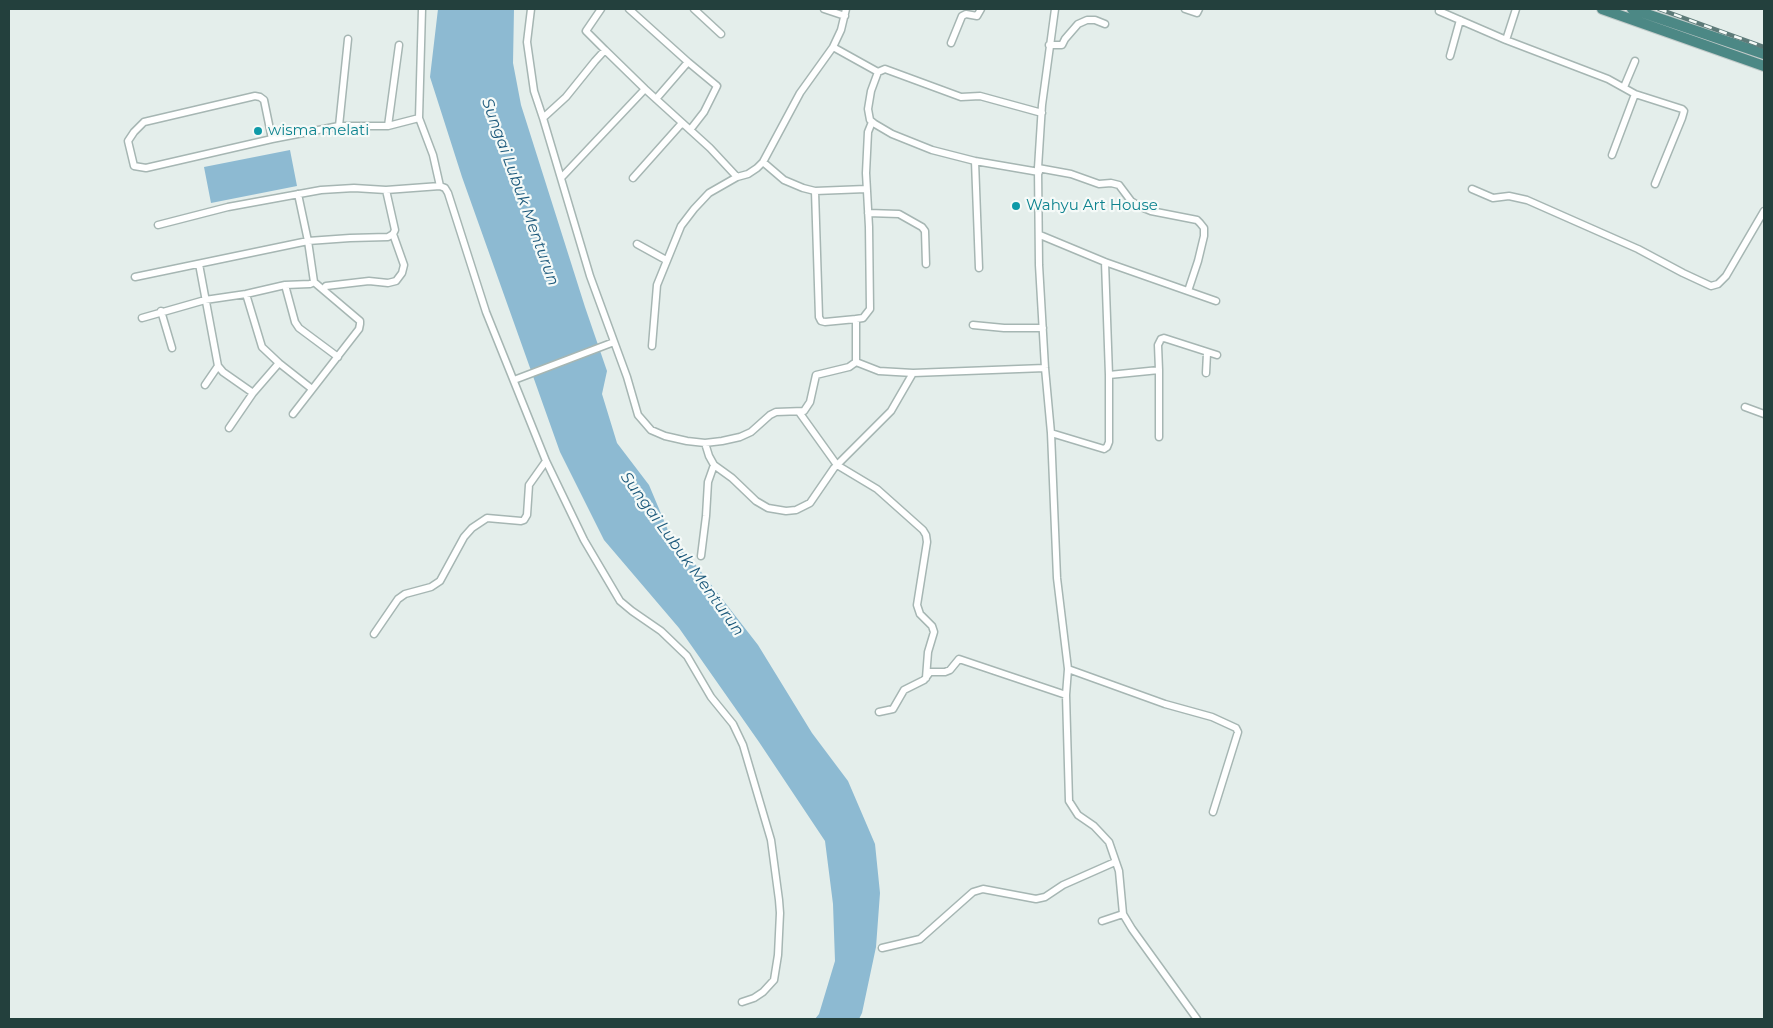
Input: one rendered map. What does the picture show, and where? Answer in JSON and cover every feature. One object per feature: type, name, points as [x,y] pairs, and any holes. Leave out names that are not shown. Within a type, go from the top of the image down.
[{"type":"highway","points":[[1602,9],[1764,66]]},
{"type":"highway","points":[[1635,9],[1764,54]]},
{"type":"street","points":[[422,9],[419,118],[433,155],[440,186]]},
{"type":"street","points":[[531,9],[527,42],[534,91],[611,343],[627,376],[638,415],[652,430],[687,442],[706,443],[740,437],[751,432],[776,412],[804,411],[807,408],[816,375],[849,367],[856,362]]},
{"type":"street","points":[[601,9],[586,31],[645,89],[710,148],[737,177]]},
{"type":"street","points":[[628,9],[717,86],[704,112],[690,130]]},
{"type":"street","points":[[694,9],[721,34]]},
{"type":"street","points":[[652,346],[657,285],[681,226],[694,208],[709,193],[737,177],[748,174],[764,162],[800,93],[833,47],[841,30],[846,12],[824,9]]},
{"type":"street","points":[[951,43],[962,16],[966,14],[977,16],[982,9]]},
{"type":"street","points":[[1054,9],[1042,113],[1038,170],[1039,265],[1051,433],[1056,578],[1068,669],[1066,695],[1070,801],[1078,815],[1094,826],[1109,842],[1121,882],[1123,914],[1196,1019]]},
{"type":"street","points":[[1185,9],[1197,13],[1199,9]]},
{"type":"street","points":[[1506,40],[1516,9]]},
{"type":"street","points":[[1439,11],[1506,40],[1608,80],[1635,94],[1682,109],[1684,111],[1655,184]]},
{"type":"street","points":[[1049,45],[1062,45],[1078,24],[1087,20],[1095,20],[1105,24]]},
{"type":"street","points":[[1450,56],[1460,20]]},
{"type":"street","points":[[339,126],[348,39]]},
{"type":"street","points":[[388,126],[399,45]]},
{"type":"street","points":[[833,47],[878,72]]},
{"type":"street","points":[[543,118],[566,97],[605,50]]},
{"type":"street","points":[[1624,87],[1635,61]]},
{"type":"street","points":[[656,99],[688,62]]},
{"type":"street","points":[[815,190],[819,317],[821,321],[825,322],[863,318],[870,309],[866,189],[868,132],[872,122],[868,109],[871,91],[878,72],[881,69],[887,69],[961,97],[980,96],[1042,113]]},
{"type":"street","points":[[561,178],[645,89]]},
{"type":"street","points":[[1612,155],[1635,94]]},
{"type":"street","points":[[272,139],[264,100],[255,96],[144,122],[134,132],[128,142],[134,166],[146,168],[272,139],[339,126],[388,126],[419,118]]},
{"type":"street","points":[[872,122],[892,134],[932,150],[975,161],[1070,174],[1099,184],[1119,185],[1131,201],[1139,206],[1151,211],[1197,220],[1204,228],[1204,236],[1188,290]]},
{"type":"street","points":[[633,178],[682,123]]},
{"type":"street","points":[[975,161],[979,268]]},
{"type":"street","points":[[764,162],[792,185],[815,190],[866,189]]},
{"type":"street","points":[[158,225],[228,208],[321,190],[354,188],[386,190],[440,186],[445,188],[486,312],[517,379],[546,461],[584,540],[620,601],[661,631],[687,656],[711,697],[732,724],[744,745],[771,840],[780,912],[778,955],[774,980],[759,995],[742,1002]]},
{"type":"street","points":[[1472,189],[1493,198],[1509,196],[1528,200],[1638,249],[1711,286],[1718,284],[1726,276],[1764,211]]},
{"type":"street","points":[[324,289],[326,286],[369,281],[388,283],[396,281],[402,273],[404,265],[393,234],[395,230],[386,190]]},
{"type":"street","points":[[293,414],[359,329],[360,321],[314,282],[298,194]]},
{"type":"street","points":[[868,213],[899,214],[922,227],[925,234],[926,264]]},
{"type":"street","points":[[135,278],[308,241],[388,237],[393,234]]},
{"type":"street","points":[[1040,234],[1105,262],[1216,300]]},
{"type":"street","points":[[637,244],[666,260]]},
{"type":"street","points":[[1051,433],[1104,449],[1109,442],[1109,374],[1105,262]]},
{"type":"street","points":[[199,264],[218,366],[227,376],[253,393]]},
{"type":"street","points":[[142,318],[206,300],[246,294],[285,285],[310,284],[314,282]]},
{"type":"street","points":[[285,285],[295,322],[299,328],[338,357]]},
{"type":"street","points":[[246,294],[262,347],[312,389]]},
{"type":"street","points":[[161,312],[172,348]]},
{"type":"street","points":[[856,319],[856,362]]},
{"type":"street","points":[[973,325],[1004,328],[1043,328]]},
{"type":"street","points":[[1159,437],[1158,345],[1161,339],[1164,338],[1217,355]]},
{"type":"street","points":[[517,379],[611,343]]},
{"type":"street","points":[[1206,373],[1207,353]]},
{"type":"street","points":[[856,362],[879,371],[913,373],[1045,368]]},
{"type":"street","points":[[229,428],[253,393],[279,363]]},
{"type":"street","points":[[205,385],[218,366]]},
{"type":"street","points":[[1109,374],[1159,370]]},
{"type":"street","points":[[706,443],[709,456],[714,465],[732,478],[756,501],[768,508],[786,511],[796,510],[810,503],[837,465],[891,411],[913,373]]},
{"type":"street","points":[[1745,407],[1764,414]]},
{"type":"street","points":[[799,412],[837,465],[877,489],[926,534],[927,542],[917,604],[920,614],[932,626],[934,632],[928,652],[926,678]]},
{"type":"street","points":[[374,634],[398,599],[405,594],[431,587],[440,581],[464,537],[472,528],[487,518],[524,520],[527,516],[528,485],[546,461]]},
{"type":"street","points":[[700,556],[706,516],[708,482],[714,465]]},
{"type":"street","points":[[879,712],[893,709],[904,690],[926,678],[930,672],[945,672],[950,670],[956,661],[962,660],[1066,695]]},
{"type":"street","points":[[1068,669],[1165,704],[1212,717],[1236,728],[1238,732],[1213,812]]},
{"type":"street","points":[[882,948],[920,939],[973,892],[983,889],[1036,899],[1115,862]]},
{"type":"street","points":[[1102,921],[1123,914]]},
{"type":"water","name":"Sungai Lubuk Menturun","points":[[438,9],[514,9],[513,63],[521,105],[607,371],[602,394],[617,443],[649,485],[675,547],[688,555],[758,645],[812,733],[848,781],[875,844],[880,893],[876,947],[862,1013],[859,1019],[815,1019],[819,1014],[835,961],[833,904],[825,841],[759,742],[679,628],[604,540],[560,452],[462,177],[430,77]]},
{"type":"water","points":[[290,150],[297,186],[211,203],[204,167]]},
{"type":"railway","points":[[1659,9],[1764,47]]},
{"type":"place","name":"wisma melati","points":[[258,131]]},
{"type":"place","name":"Wahyu Art House","points":[[1016,206]]}]
